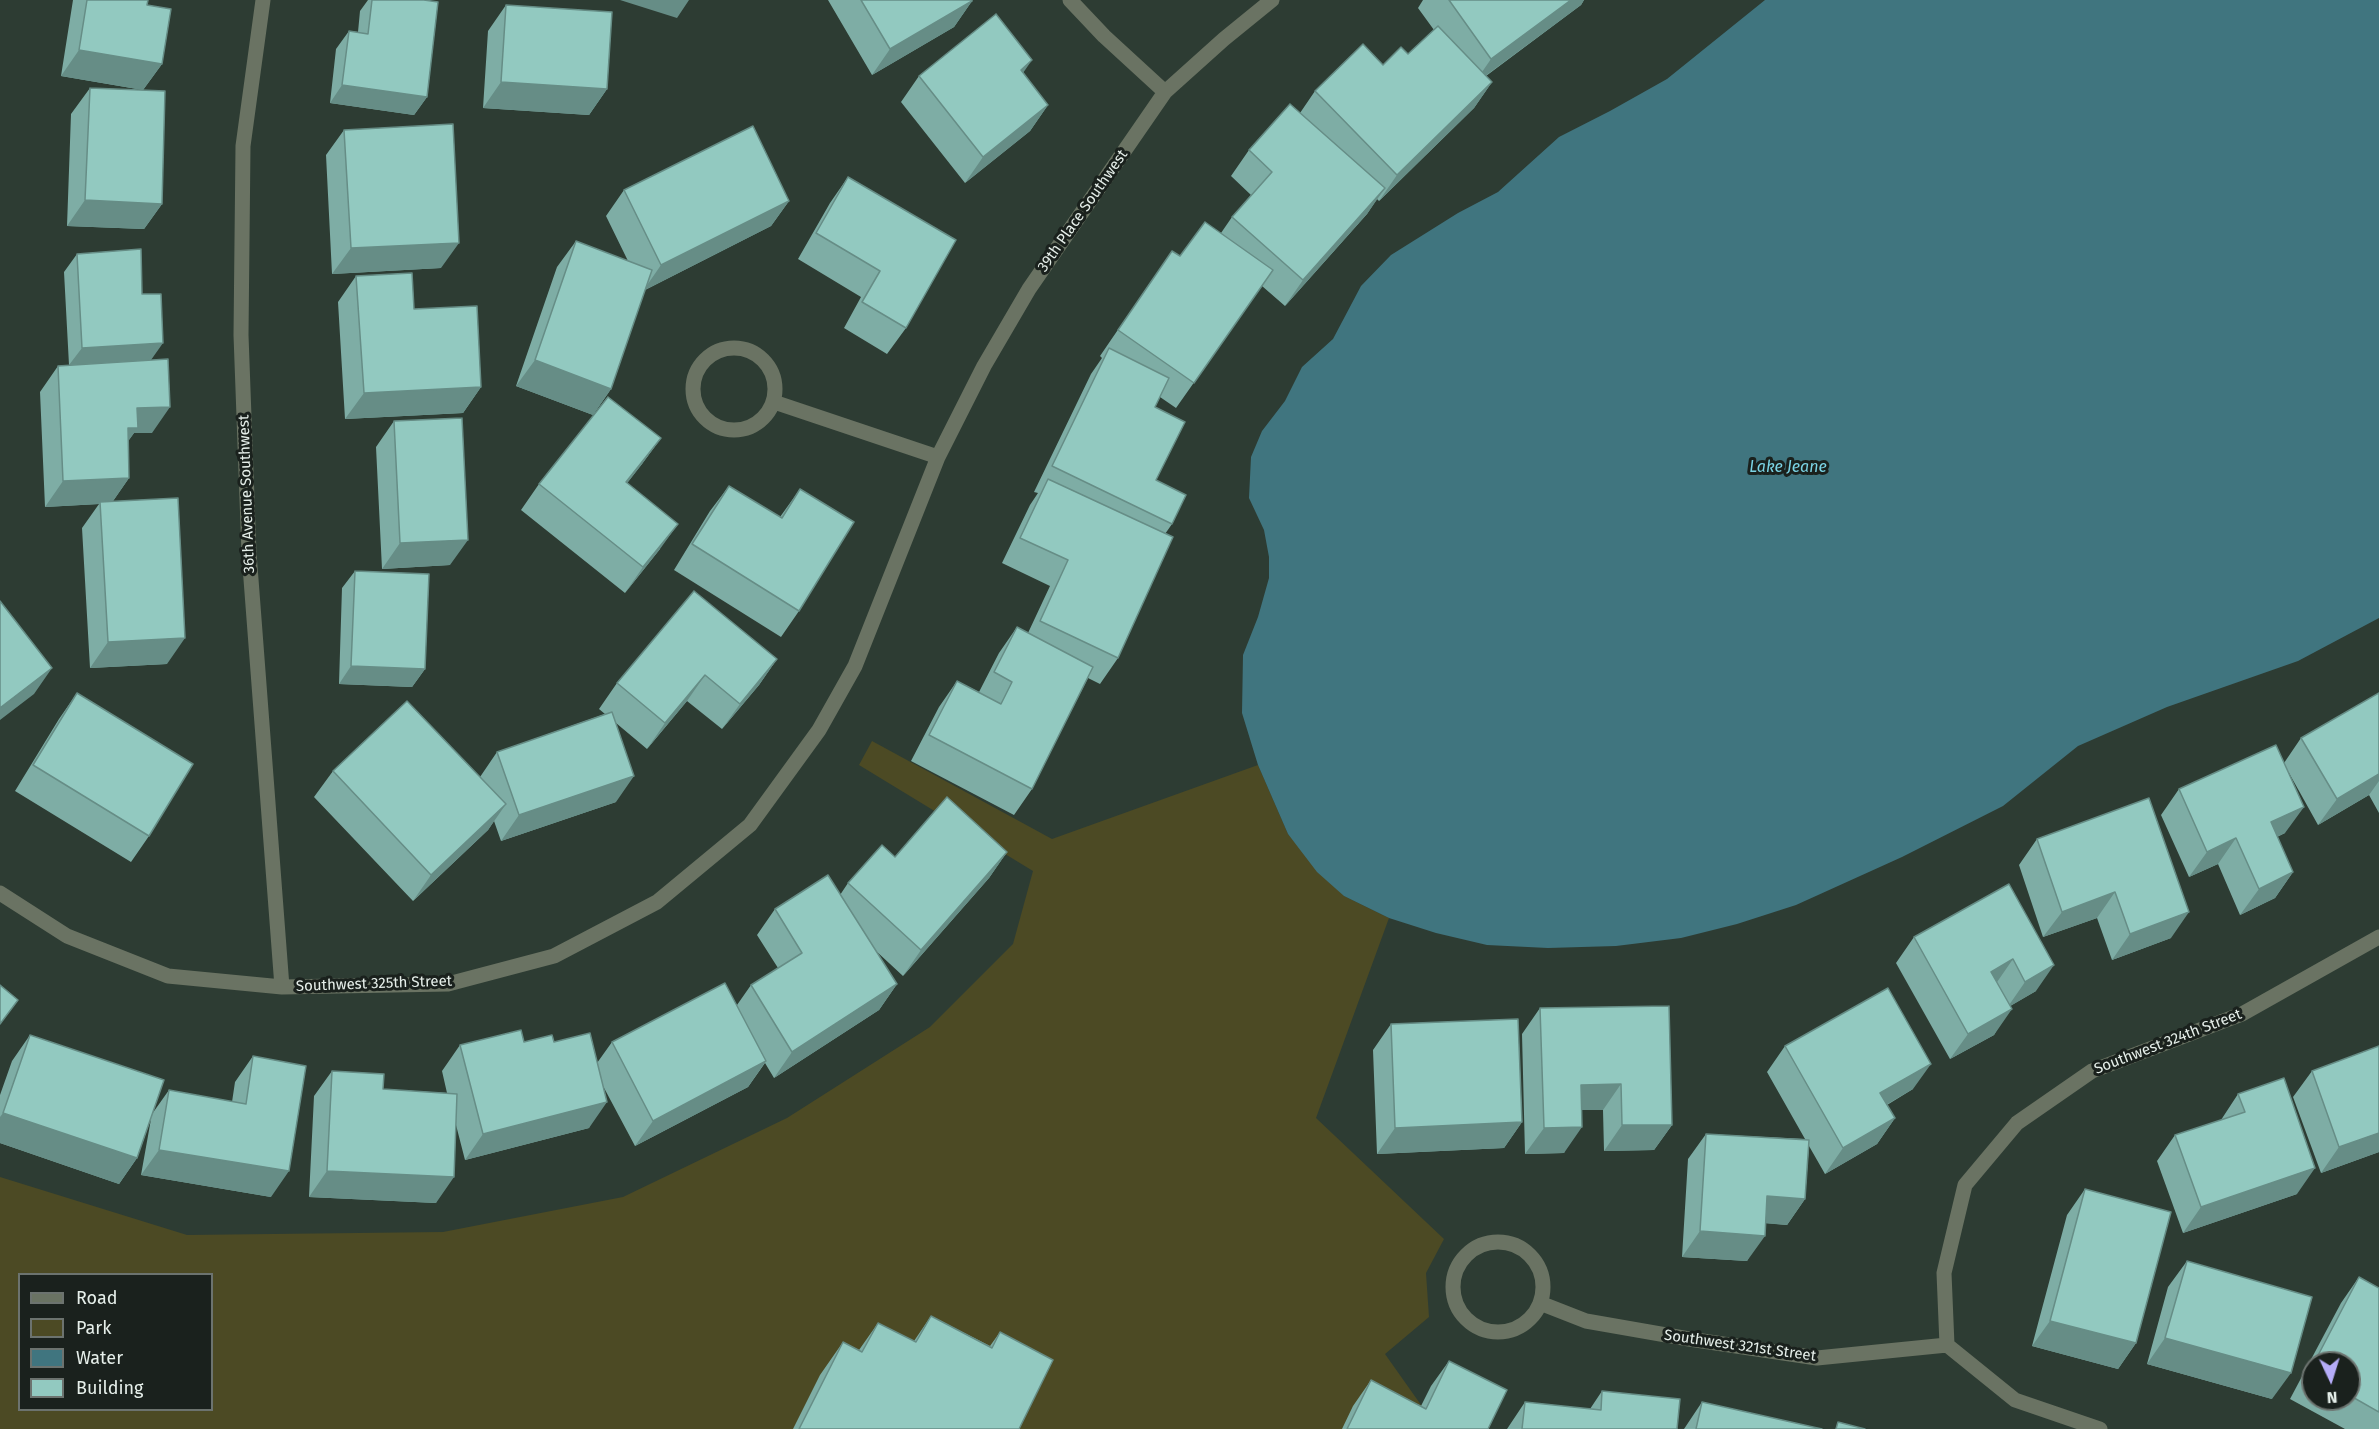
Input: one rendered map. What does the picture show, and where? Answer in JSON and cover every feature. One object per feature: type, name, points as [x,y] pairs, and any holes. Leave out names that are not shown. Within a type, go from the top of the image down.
[{"type":"street","name":"36th Avenue Southwest","points":[[262,0],[243,146],[241,335],[249,554],[282,987]]},
{"type":"street","points":[[1070,0],[1104,36],[1165,92]]},
{"type":"street","name":"39th Place Southwest","points":[[819,730],[855,666],[938,457],[984,366],[1029,288],[1165,92],[1272,0]]},
{"type":"street","points":[[732,348],[747,350],[761,358],[771,370],[776,386],[774,402],[766,417],[753,426],[737,431],[721,428],[707,421],[697,407],[693,392],[695,376],[703,362],[716,352],[732,348]]},
{"type":"street","points":[[774,402],[938,457]]},
{"type":"street","name":"Southwest 325th Street","points":[[0,893],[67,936],[168,976],[282,987],[448,984],[554,956],[657,902],[750,825],[819,730]]},
{"type":"street","name":"Southwest 324th Street","points":[[1947,1345],[1944,1273],[1965,1185],[2017,1123],[2092,1071],[2242,1014],[2379,937]]},
{"type":"street","points":[[1491,1241],[1507,1242],[1521,1248],[1533,1258],[1541,1272],[1543,1288],[1540,1303],[1532,1317],[1519,1327],[1504,1331],[1488,1331],[1474,1326],[1462,1315],[1454,1301],[1452,1286],[1455,1270],[1463,1257],[1476,1247],[1491,1241]]},
{"type":"street","name":"Southwest 321st Street","points":[[1540,1303],[1586,1321],[1689,1340],[1817,1358],[1947,1345]]},
{"type":"street","points":[[1947,1345],[2015,1400],[2100,1429]]},
{"type":"green space","points":[[872,741],[1052,839],[1258,765],[1288,834],[1344,896],[1389,918],[1316,1118],[1444,1239],[1426,1273],[1429,1317],[1385,1354],[1438,1429],[0,1429],[0,1177],[187,1235],[443,1232],[623,1197],[787,1118],[930,1027],[1013,944],[1033,871],[859,765]]},
{"type":"water","name":"Lake Jeane","points":[[1765,0],[2379,0],[2379,618],[2298,661],[2167,707],[2078,746],[2003,806],[1902,857],[1796,905],[1737,924],[1681,938],[1616,946],[1548,948],[1487,945],[1436,933],[1389,918],[1344,896],[1317,872],[1288,834],[1258,765],[1242,713],[1243,655],[1258,617],[1269,578],[1269,557],[1264,530],[1249,498],[1251,457],[1262,431],[1285,401],[1302,367],[1333,339],[1361,286],[1391,255],[1458,213],[1498,192],[1559,137],[1667,79]]},
{"type":"building","points":[[87,0],[148,0],[147,5],[171,9],[162,64],[79,50]]},
{"type":"building","points":[[372,0],[438,2],[427,97],[342,85],[349,31],[368,34]]},
{"type":"building","points":[[861,0],[972,0],[972,1],[890,49]]},
{"type":"building","points":[[1449,0],[1571,0],[1491,59]]},
{"type":"building","points":[[506,5],[612,12],[607,89],[501,82]]},
{"type":"building","points":[[996,14],[1032,60],[1021,70],[1048,105],[983,157],[919,76]]},
{"type":"building","points":[[1438,26],[1492,82],[1397,175],[1315,91],[1363,44],[1383,65],[1401,47],[1408,54]]},
{"type":"building","points":[[90,88],[165,91],[162,204],[85,200]]},
{"type":"building","points":[[1290,104],[1385,188],[1303,280],[1232,217],[1272,172],[1249,150]]},
{"type":"building","points":[[453,124],[459,243],[351,248],[344,130]]},
{"type":"building","points":[[753,126],[789,201],[661,265],[624,190]]},
{"type":"building","points":[[848,177],[956,240],[906,328],[862,302],[880,271],[816,233]]},
{"type":"building","points":[[1205,222],[1273,270],[1194,383],[1118,330],[1172,251],[1180,256]]},
{"type":"building","points":[[576,241],[652,270],[611,389],[535,360]]},
{"type":"building","points":[[141,249],[142,294],[161,294],[163,343],[82,348],[77,254]]},
{"type":"building","points":[[412,273],[414,309],[477,306],[481,387],[364,393],[356,276]]},
{"type":"building","points":[[1109,348],[1169,378],[1155,407],[1185,422],[1156,480],[1186,495],[1172,524],[1052,466]]},
{"type":"building","points":[[168,359],[170,407],[137,408],[138,428],[128,428],[129,478],[63,481],[58,366]]},
{"type":"building","points":[[608,397],[661,438],[626,482],[678,524],[643,567],[539,484]]},
{"type":"building","points":[[462,418],[468,540],[400,543],[394,421]]},
{"type":"building","points":[[1048,479],[1173,537],[1118,658],[1040,621],[1068,560],[1020,538]]},
{"type":"building","points":[[729,486],[782,518],[800,489],[854,522],[799,611],[692,544]]},
{"type":"building","points":[[178,498],[185,638],[108,642],[100,502]]},
{"type":"building","points":[[355,571],[429,574],[425,669],[351,666]]},
{"type":"building","points":[[694,591],[777,659],[740,704],[705,675],[665,723],[617,683]]},
{"type":"building","points":[[0,601],[52,668],[0,708]]},
{"type":"building","points":[[1017,627],[1093,667],[1032,789],[929,735],[957,681],[1001,704],[1012,682],[994,672]]},
{"type":"building","points":[[77,693],[193,764],[149,836],[33,765]]},
{"type":"building","points":[[2379,693],[2379,774],[2337,799],[2301,738]]},
{"type":"building","points":[[407,701],[506,804],[431,875],[333,771]]},
{"type":"building","points":[[612,712],[634,776],[519,815],[497,752]]},
{"type":"building","points":[[2276,745],[2304,807],[2271,822],[2293,872],[2259,889],[2236,838],[2207,852],[2179,789]]},
{"type":"building","points":[[947,797],[1007,852],[921,950],[848,883],[882,845],[895,857]]},
{"type":"building","points":[[2149,798],[2189,912],[2130,934],[2115,892],[2062,912],[2037,839]]},
{"type":"building","points":[[828,875],[897,984],[792,1052],[751,985],[802,953],[775,909]]},
{"type":"building","points":[[2009,884],[2054,965],[2025,982],[2013,959],[1991,972],[2012,1009],[1968,1034],[1914,937]]},
{"type":"building","points":[[725,983],[766,1061],[653,1121],[612,1042]]},
{"type":"building","points":[[0,985],[18,1000],[0,1024]]},
{"type":"building","points":[[1888,988],[1931,1064],[1880,1093],[1895,1118],[1843,1148],[1785,1046]]},
{"type":"building","points":[[1669,1006],[1672,1125],[1622,1125],[1621,1084],[1581,1085],[1582,1127],[1544,1128],[1540,1008]]},
{"type":"building","points":[[1518,1019],[1522,1122],[1395,1128],[1391,1024]]},
{"type":"building","points":[[521,1030],[524,1042],[552,1035],[554,1042],[590,1033],[607,1102],[483,1134],[460,1045]]},
{"type":"building","points":[[30,1035],[164,1080],[137,1158],[3,1113]]},
{"type":"building","points":[[2379,1046],[2379,1133],[2339,1147],[2312,1071]]},
{"type":"building","points":[[253,1056],[306,1066],[289,1171],[159,1150],[169,1090],[246,1104]]},
{"type":"building","points":[[332,1071],[384,1074],[383,1089],[457,1094],[454,1177],[327,1171]]},
{"type":"building","points":[[2284,1078],[2315,1168],[2201,1207],[2175,1135],[2245,1112],[2238,1094]]},
{"type":"building","points":[[1706,1134],[1809,1140],[1805,1199],[1767,1196],[1765,1236],[1700,1231]]},
{"type":"building","points":[[2085,1189],[2171,1212],[2136,1343],[2050,1321]]},
{"type":"building","points":[[2187,1261],[2312,1297],[2291,1373],[2165,1338]]},
{"type":"building","points":[[2359,1277],[2379,1288],[2379,1412],[2361,1402],[2361,1351],[2320,1351]]},
{"type":"building","points":[[931,1316],[992,1348],[1000,1332],[1053,1360],[1019,1429],[799,1429],[843,1342],[862,1352],[878,1323],[916,1342]]},
{"type":"building","points":[[1449,1361],[1507,1390],[1488,1429],[1347,1429],[1371,1380],[1426,1409]]},
{"type":"building","points":[[1602,1391],[1680,1399],[1677,1429],[1522,1429],[1525,1402],[1601,1410]]},
{"type":"building","points":[[1702,1402],[1822,1429],[1696,1429]]},
{"type":"building","points":[[1838,1422],[1865,1429],[1836,1429]]}]
